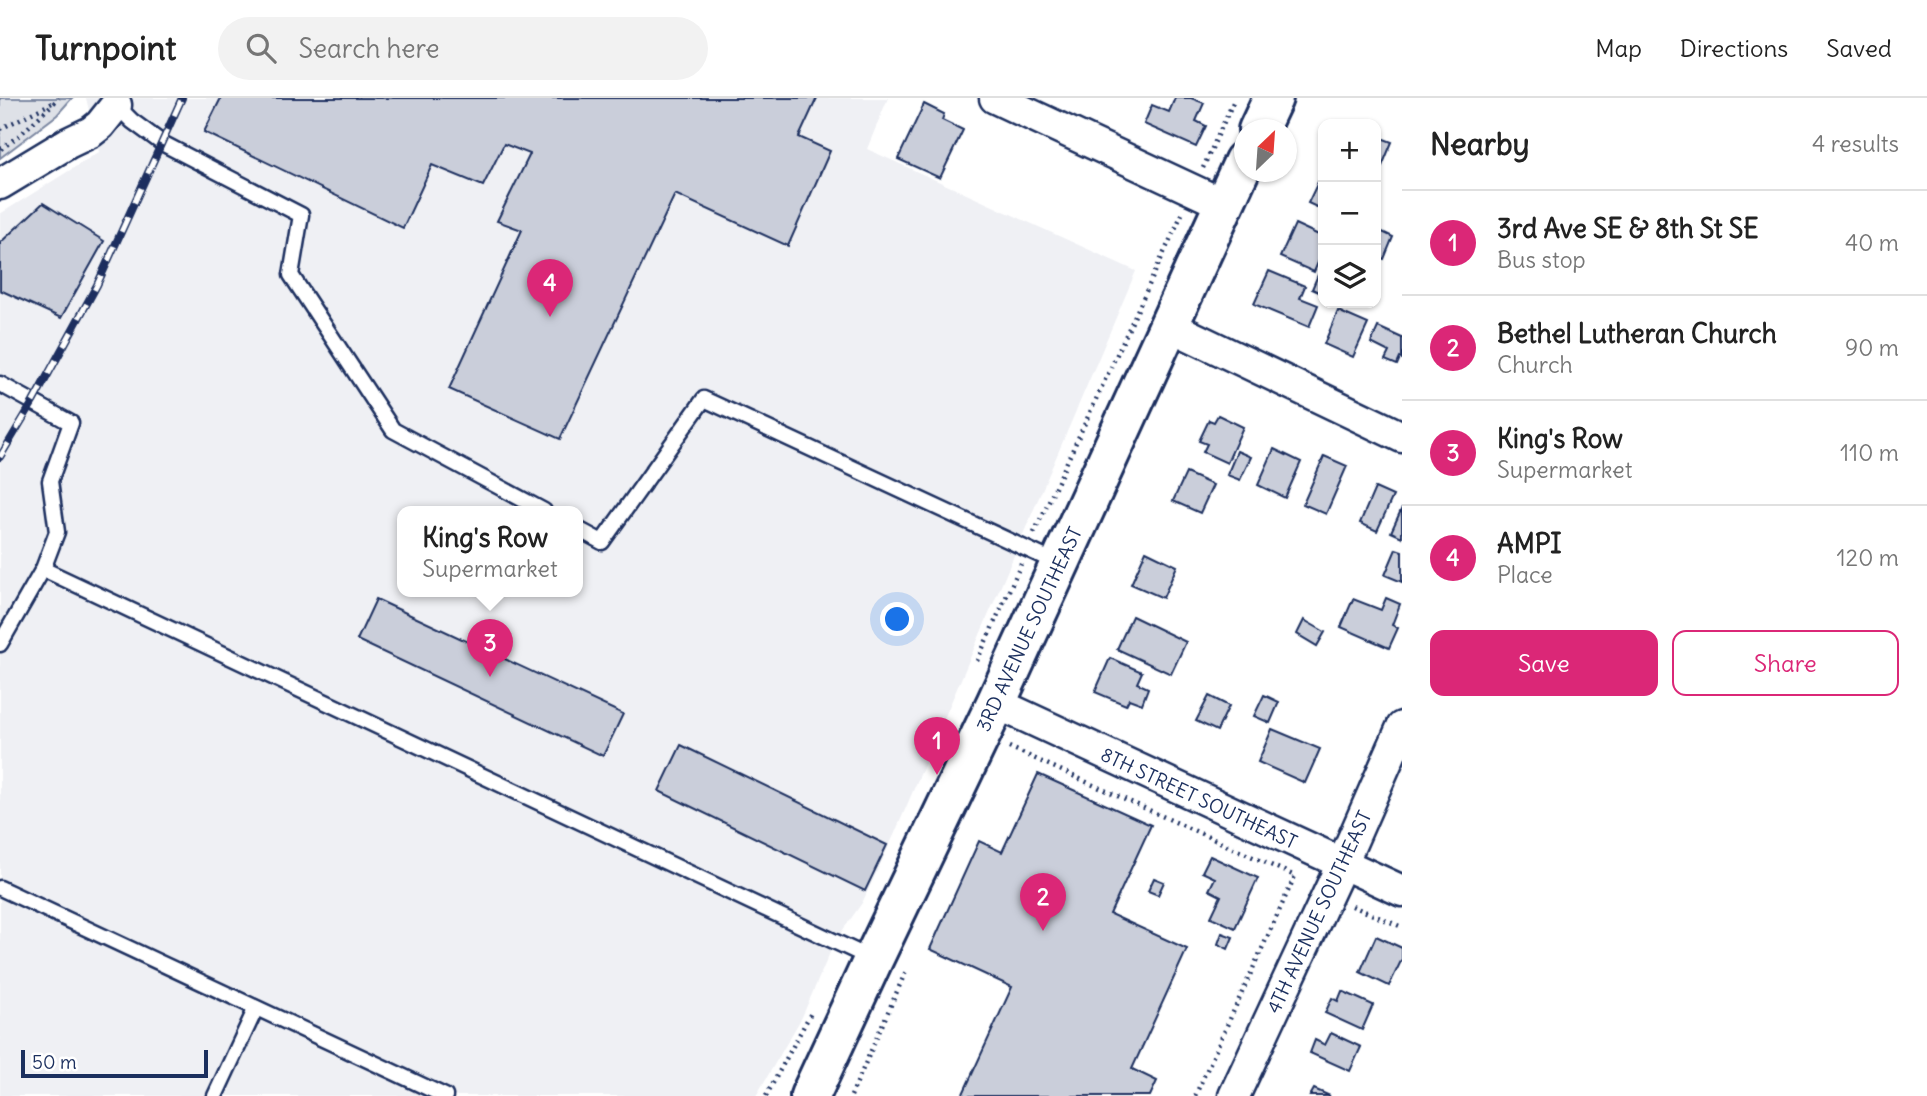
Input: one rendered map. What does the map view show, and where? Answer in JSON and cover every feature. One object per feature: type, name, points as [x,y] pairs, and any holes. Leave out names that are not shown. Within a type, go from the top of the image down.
[{"type":"main road","points":[[1263,119],[1273,98]]},
{"type":"main road","name":"3RD AVENUE SOUTHEAST","points":[[810,1096],[891,961],[996,703],[1043,556],[1170,326],[1209,198],[1234,172]]},
{"type":"street","points":[[995,98],[1209,198]]},
{"type":"street","points":[[0,184],[91,132],[119,102]]},
{"type":"street","points":[[1170,326],[1402,437]]},
{"type":"street","name":"8TH STREET SOUTHEAST","points":[[996,703],[1402,891]]},
{"type":"street","name":"4TH AVENUE SOUTHEAST","points":[[1234,1096],[1342,864],[1402,727]]},
{"type":"lane","points":[[119,102],[132,121],[162,143],[301,215],[291,275],[393,430],[535,506]]},
{"type":"lane","points":[[0,384],[71,423],[50,481],[57,532],[43,569],[0,644]]},
{"type":"lane","points":[[583,532],[601,541],[704,400],[1043,556]]},
{"type":"lane","points":[[43,569],[891,961]]},
{"type":"lane","points":[[0,888],[444,1096]]},
{"type":"lane","points":[[215,1096],[256,1008]]},
{"type":"path","points":[[974,668],[1043,556],[1047,502],[1209,198],[1235,98]]},
{"type":"path","points":[[0,129],[57,100]]},
{"type":"path","points":[[0,149],[20,135],[57,100]]},
{"type":"path","points":[[1009,747],[1295,876],[1195,1096]]},
{"type":"path","points":[[1353,905],[1402,927]]},
{"type":"path","points":[[851,1096],[891,961]]},
{"type":"shaded area","points":[[0,98],[72,98],[57,115],[0,158]]},
{"type":"shaded area","points":[[86,98],[888,98],[867,149],[1136,271],[895,833],[862,903],[835,941],[802,1017],[756,1096],[0,1096],[0,214],[99,152]]},
{"type":"building","points":[[221,98],[817,98],[799,137],[830,151],[788,246],[675,194],[560,439],[449,389],[522,230],[497,221],[530,154],[504,144],[483,186],[432,165],[403,228],[204,132]]},
{"type":"building","points":[[1175,98],[1191,98],[1204,103],[1196,121],[1206,126],[1196,147],[1144,124],[1152,105],[1169,112]]},
{"type":"building","points":[[924,104],[944,114],[942,120],[963,130],[940,178],[898,159]]},
{"type":"building","points":[[1381,138],[1392,142],[1381,169]]},
{"type":"building","points":[[1318,182],[1318,208],[1308,203]]},
{"type":"building","points":[[43,203],[104,241],[61,318],[0,290],[0,243]]},
{"type":"building","points":[[1295,224],[1318,235],[1318,263],[1314,272],[1280,257]]},
{"type":"building","points":[[1381,231],[1393,237],[1384,259],[1381,258]]},
{"type":"building","points":[[1269,271],[1305,286],[1300,298],[1318,305],[1309,327],[1254,304]]},
{"type":"building","points":[[1318,275],[1318,292],[1312,289]]},
{"type":"building","points":[[1338,311],[1368,324],[1353,357],[1324,344]]},
{"type":"building","points":[[1378,327],[1402,338],[1402,359],[1400,358],[1397,365],[1385,360],[1389,352],[1371,343]]},
{"type":"building","points":[[1218,415],[1243,427],[1227,463],[1203,452],[1207,444],[1199,441],[1209,420],[1214,422]]},
{"type":"building","points":[[1274,449],[1301,462],[1285,498],[1258,485]]},
{"type":"building","points":[[1237,451],[1251,457],[1240,480],[1227,475]]},
{"type":"building","points":[[1324,456],[1347,466],[1326,514],[1303,504]]},
{"type":"building","points":[[1186,473],[1213,485],[1200,513],[1173,501]]},
{"type":"building","points":[[1375,488],[1393,496],[1377,531],[1360,523]]},
{"type":"building","points":[[1402,508],[1402,537],[1391,532]]},
{"type":"building","points":[[1396,549],[1402,551],[1402,582],[1385,575]]},
{"type":"building","points":[[1146,551],[1177,566],[1163,598],[1131,584]]},
{"type":"building","points":[[1386,598],[1400,604],[1392,625],[1398,628],[1389,648],[1341,627],[1353,599],[1381,610]]},
{"type":"building","points":[[376,599],[623,714],[603,756],[357,640]]},
{"type":"building","points":[[1132,616],[1186,642],[1171,674],[1117,649]]},
{"type":"building","points":[[1304,620],[1325,632],[1317,646],[1297,634]]},
{"type":"building","points":[[1110,658],[1142,672],[1137,683],[1148,688],[1142,704],[1129,699],[1126,705],[1095,692]]},
{"type":"building","points":[[1264,695],[1279,702],[1270,723],[1254,716]]},
{"type":"building","points":[[1209,696],[1229,706],[1217,731],[1196,721]]},
{"type":"building","points":[[1272,729],[1320,749],[1305,783],[1258,762]]},
{"type":"building","points":[[681,745],[887,845],[865,891],[659,791]]},
{"type":"building","points":[[1038,774],[1151,825],[1110,914],[1187,949],[1132,1069],[1157,1081],[1150,1096],[962,1096],[1012,987],[930,949],[979,841],[1002,852]]},
{"type":"building","points":[[1210,856],[1258,878],[1235,928],[1211,917],[1221,896],[1209,890],[1215,878],[1202,872]]},
{"type":"building","points":[[1154,878],[1164,882],[1158,895],[1148,891]]},
{"type":"building","points":[[1222,933],[1233,937],[1228,949],[1218,944]]},
{"type":"building","points":[[1376,936],[1402,948],[1402,959],[1389,986],[1360,972]]},
{"type":"building","points":[[1342,991],[1373,1005],[1362,1030],[1325,1013],[1332,998],[1338,1001]]},
{"type":"building","points":[[1331,1033],[1361,1047],[1350,1071],[1310,1053],[1315,1040],[1325,1045]]},
{"type":"building","points":[[1314,1089],[1330,1096],[1310,1096]]},
{"type":"railway","points":[[0,457],[97,285],[182,98]]},
{"type":"place","name":"AMPI","points":[[550,317]]},
{"type":"place","name":"King's Row","points":[[490,677]]},
{"type":"place","name":"3rd Ave SE & 8th St SE","points":[[937,775]]},
{"type":"place","name":"Bethel Lutheran Church","points":[[1043,931]]}]
